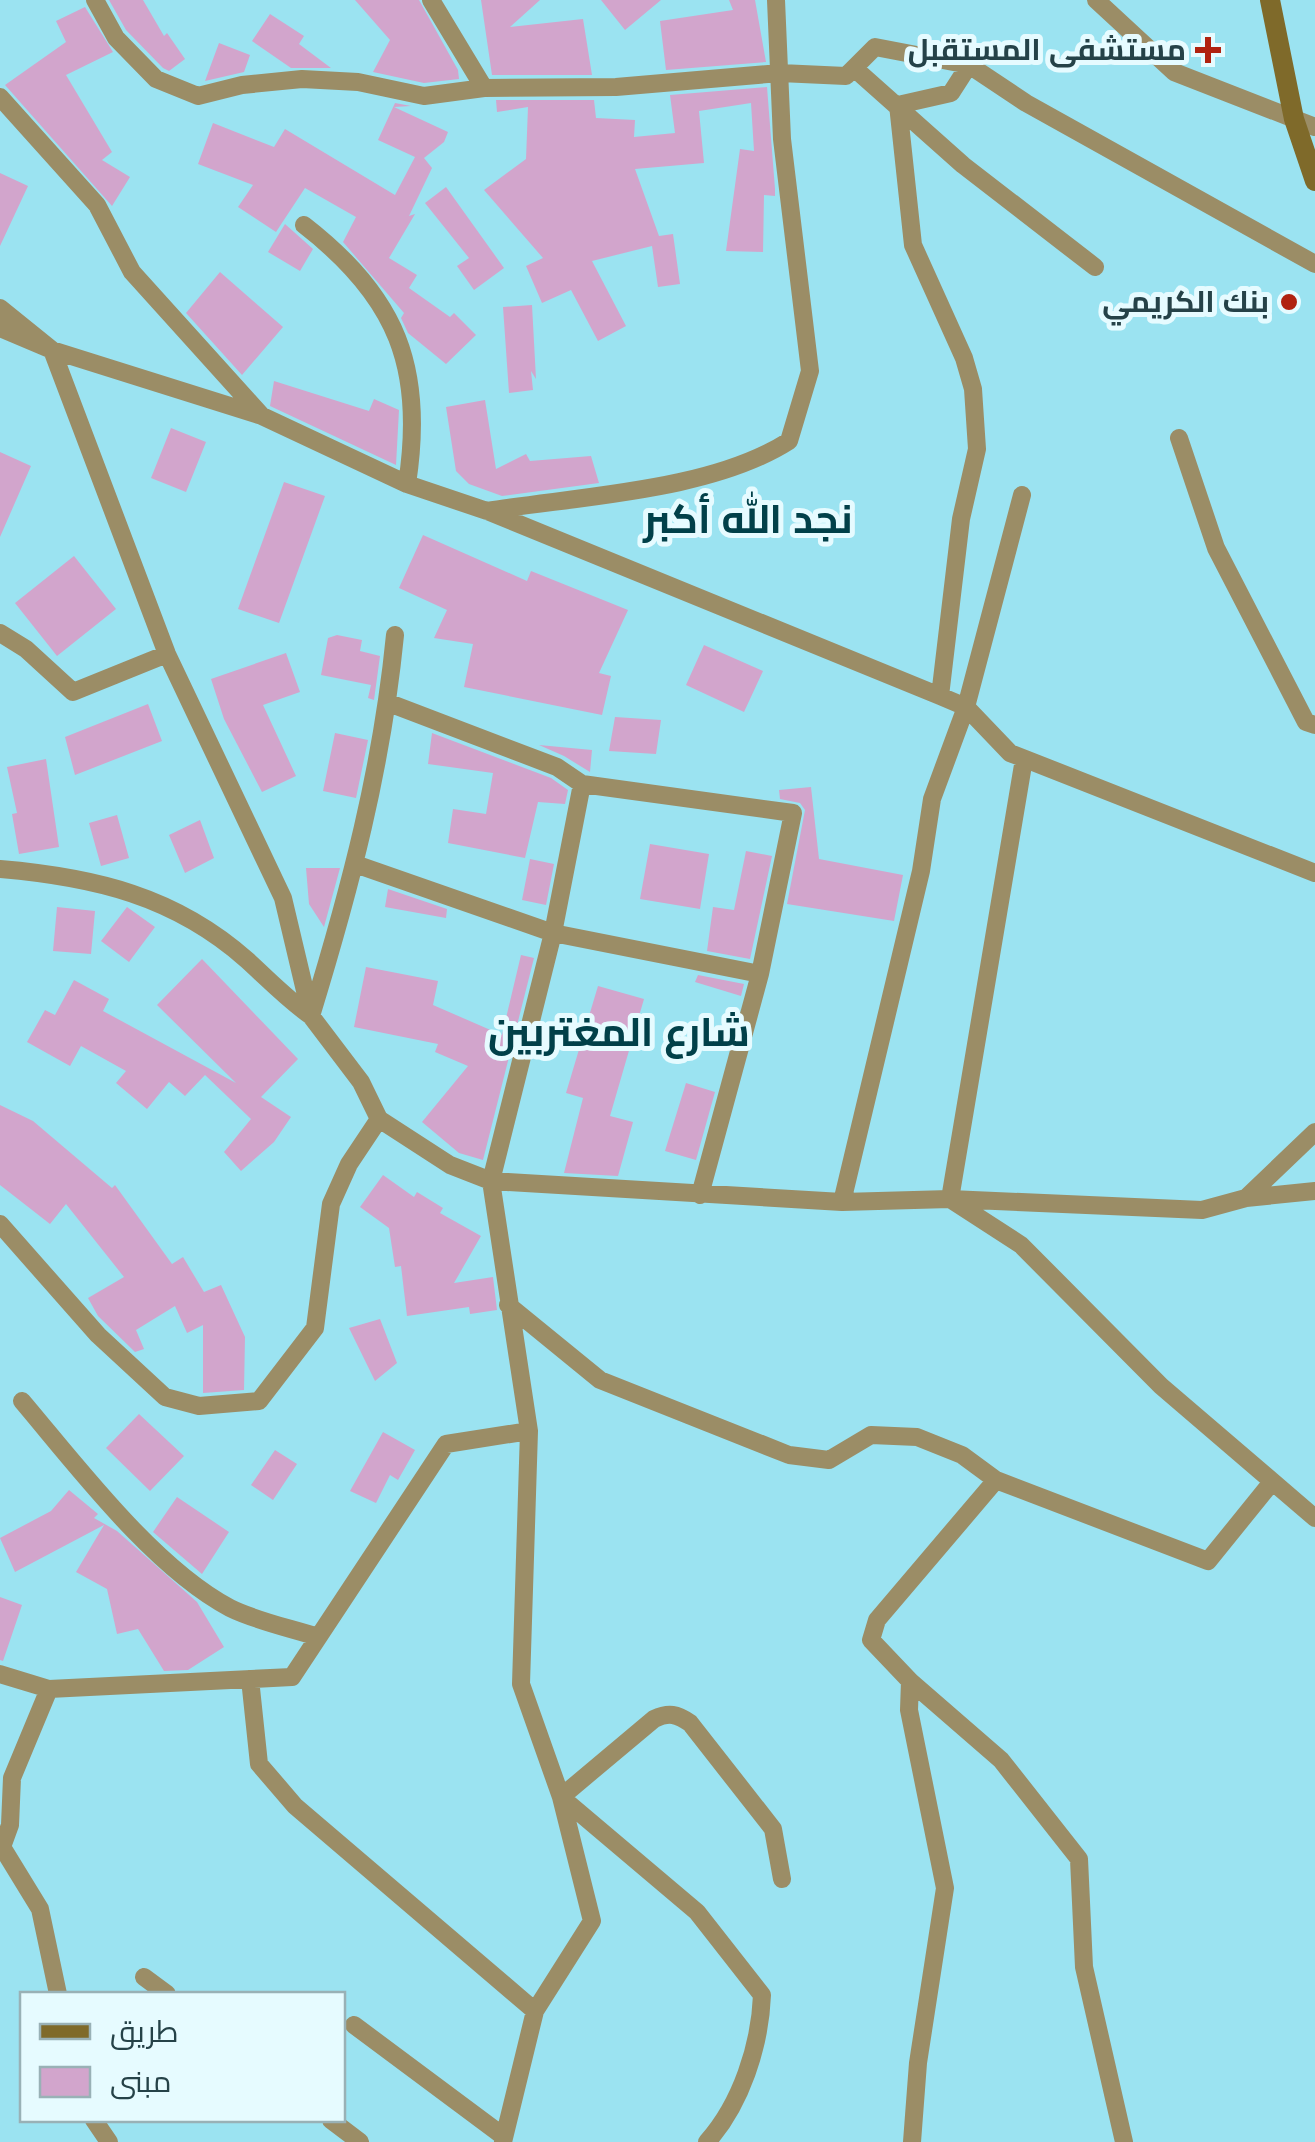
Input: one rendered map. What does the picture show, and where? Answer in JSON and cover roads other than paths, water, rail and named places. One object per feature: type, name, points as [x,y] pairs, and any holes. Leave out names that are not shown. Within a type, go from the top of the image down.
[{"type":"main road","points":[[1270,0],[1294,119],[1315,181]]},
{"type":"street","points":[[95,0],[116,38],[156,79],[198,96],[242,85],[302,79],[358,82],[424,96],[484,88],[616,87],[780,73],[846,76],[875,47],[970,65],[1026,103],[1315,264]]},
{"type":"street","points":[[430,0],[484,88]]},
{"type":"street","points":[[487,511],[711,476],[758,461],[789,441],[810,371],[782,139],[776,0]]},
{"type":"street","points":[[1096,0],[1174,72],[1315,127]]},
{"type":"street","points":[[898,105],[951,94],[970,65]]},
{"type":"street","points":[[854,68],[963,165],[1095,267]]},
{"type":"street","points":[[0,98],[97,205],[132,272],[262,416]]},
{"type":"street","points":[[898,105],[912,245],[974,388],[978,449],[961,519],[940,696]]},
{"type":"street","points":[[304,225],[350,260],[387,314],[404,350],[414,442],[408,484]]},
{"type":"street","points":[[0,308],[52,350],[168,654],[283,898],[310,1016]]},
{"type":"street","points":[[0,328],[52,350],[262,416],[408,484],[487,511],[966,706],[1010,753],[1315,873]]},
{"type":"street","points":[[1179,438],[1216,548],[1306,722],[1315,725]]},
{"type":"street","points":[[842,1202],[922,872],[932,799],[966,706],[1022,495]]},
{"type":"street","points":[[0,633],[26,649],[73,692],[168,654]]},
{"type":"street","points":[[310,1016],[358,865],[389,703],[395,635]]},
{"type":"street","points":[[389,703],[557,767],[582,784],[792,813],[760,974],[700,1196]]},
{"type":"street","points":[[950,1199],[1024,758]]},
{"type":"street","points":[[354,2025],[503,2139],[535,2011],[592,1921],[561,1797],[520,1684],[529,1431],[491,1182],[554,933],[582,784]]},
{"type":"street","points":[[358,865],[554,933],[760,974]]},
{"type":"street","points":[[0,869],[57,875],[151,898],[247,960],[278,993],[310,1016],[361,1082],[379,1120],[450,1165],[491,1182],[842,1202],[950,1199],[1202,1210],[1246,1198],[1315,1191]]},
{"type":"street","points":[[0,1224],[98,1335],[164,1397],[199,1406],[259,1402],[314,1328],[331,1204],[349,1164],[379,1120]]},
{"type":"street","points":[[1246,1198],[1315,1132]]},
{"type":"street","points":[[950,1199],[1021,1245],[1161,1386],[1315,1518]]},
{"type":"street","points":[[508,1305],[600,1380],[788,1455],[829,1460],[871,1434],[916,1438],[962,1455],[996,1480],[1208,1561],[1272,1482]]},
{"type":"street","points":[[22,1401],[95,1487],[183,1573],[230,1608],[318,1637]]},
{"type":"street","points":[[0,1674],[49,1689],[292,1677],[446,1444],[529,1431]]},
{"type":"street","points":[[996,1480],[877,1620],[871,1640],[910,1681],[1000,1760],[1079,1860],[1084,1967],[1124,2142]]},
{"type":"street","points":[[250,1679],[259,1764],[296,1806],[535,2011]]},
{"type":"street","points":[[910,1681],[909,1710],[944,1888],[918,2063],[912,2142]]},
{"type":"street","points":[[49,1689],[12,1778],[10,1825],[2,1847],[40,1909],[58,1992]]},
{"type":"street","points":[[561,1797],[654,1719],[666,1713],[678,1716],[690,1723],[773,1830],[782,1879]]},
{"type":"street","points":[[561,1797],[697,1912],[762,1995],[761,2031],[726,2121],[707,2142]]},
{"type":"street","points":[[144,1977],[164,1992]]},
{"type":"street","points":[[333,2122],[360,2142]]},
{"type":"place","name":"مستشفى المستقبل","points":[[1208,50]]},
{"type":"place","name":"بنك الكريمي","points":[[1289,302]]},
{"type":"district","name":"نجد الله أكبر","points":[[748,519]]},
{"type":"district","name":"شارع المغتربين","points":[[619,1032]]}]
